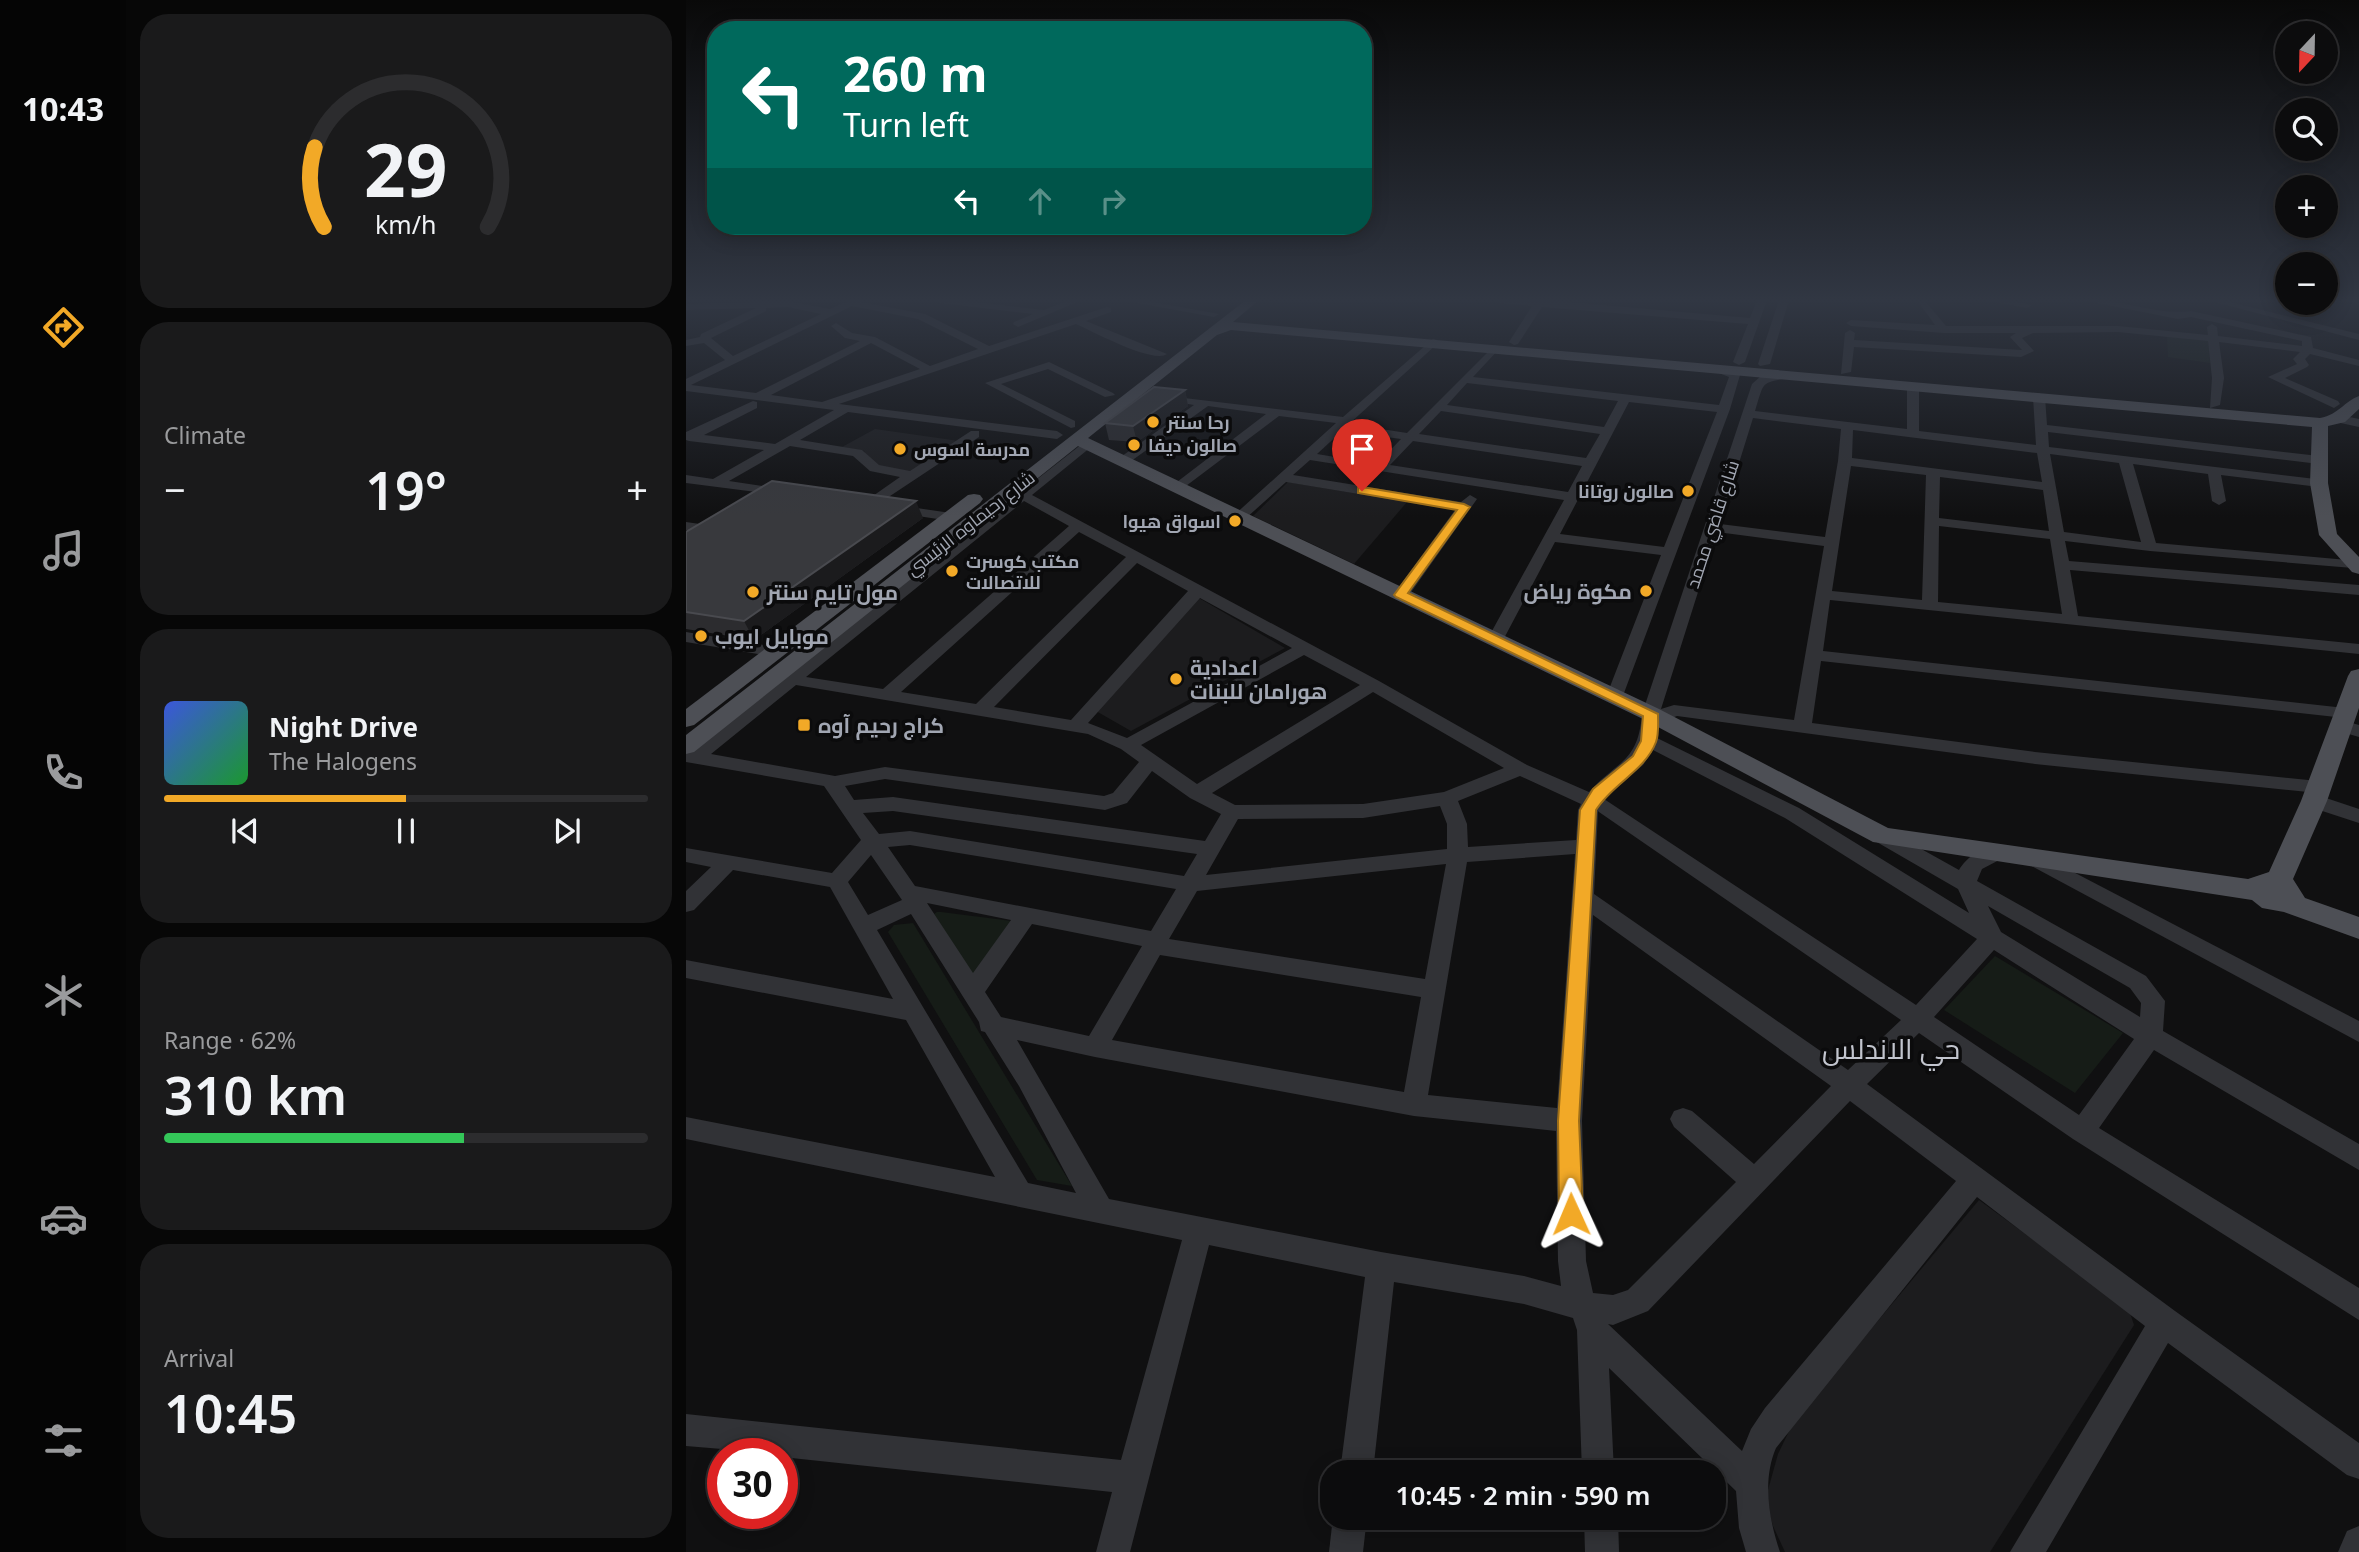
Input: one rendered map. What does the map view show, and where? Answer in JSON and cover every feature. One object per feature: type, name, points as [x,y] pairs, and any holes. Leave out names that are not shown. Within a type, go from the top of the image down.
[{"type":"main road","name":"شارع رحيماوه الرئيسي","points":[[689,754],[1058,437],[1133,385],[1145,372]]},
{"type":"main road","name":"شارع رحيماوه الرئيسي","points":[[686,720],[988,488],[1152,372]]},
{"type":"main road","points":[[1765,372],[1913,386],[1981,388],[2039,397],[2317,413],[2357,394]]},
{"type":"main road","points":[[1849,372],[2320,423],[2340,419],[2357,394]]},
{"type":"main road","points":[[2320,423],[2319,483],[2328,535],[2356,565]]},
{"type":"main road","points":[[1058,437],[1122,461],[1655,716],[1892,842],[1996,853],[2275,892],[2359,928]]},
{"type":"main road","points":[[2275,892],[2348,723],[2359,676]]},
{"type":"street","points":[[686,386],[710,372]]},
{"type":"street","points":[[687,436],[808,372]]},
{"type":"street","points":[[822,405],[923,372]]},
{"type":"street","points":[[1025,372],[991,383],[1058,437]]},
{"type":"street","points":[[1080,372],[1206,402],[1591,463]]},
{"type":"street","points":[[1239,517],[1400,372]]},
{"type":"street","points":[[1380,468],[1474,372]]},
{"type":"street","name":"شارع قاضي محمد","points":[[1615,697],[1735,379],[1734,375],[1723,372]]},
{"type":"street","points":[[2214,405],[2217,372]]},
{"type":"street","points":[[2285,372],[2274,377],[2334,404]]},
{"type":"street","name":"شارع قاضي محمد","points":[[1649,741],[1711,527],[1762,379],[1776,375],[1807,376]]},
{"type":"street","points":[[1467,380],[1724,409]]},
{"type":"street","points":[[686,386],[755,401],[1058,437]]},
{"type":"street","points":[[1913,386],[1913,434]]},
{"type":"street","points":[[686,397],[822,405],[841,412],[975,434],[1058,437]]},
{"type":"street","points":[[2039,397],[2043,450],[2071,620]]},
{"type":"street","points":[[1495,640],[1625,399]]},
{"type":"street","points":[[1122,461],[1206,402]]},
{"type":"street","points":[[1439,407],[1608,431]]},
{"type":"street","points":[[716,483],[841,412]]},
{"type":"street","points":[[1178,488],[1276,412]]},
{"type":"street","points":[[1748,414],[2319,483]]},
{"type":"street","points":[[2340,419],[2359,423]]},
{"type":"street","points":[[1802,726],[1825,595],[1845,461],[1847,426]]},
{"type":"street","points":[[2042,428],[2319,460]]},
{"type":"street","points":[[951,517],[861,504],[975,434]]},
{"type":"street","points":[[687,436],[857,453],[864,465],[876,470],[912,475]]},
{"type":"street","points":[[689,754],[794,680],[1024,496],[1058,437]]},
{"type":"street","points":[[1308,456],[1572,497]]},
{"type":"street","points":[[2125,460],[2150,547]]},
{"type":"street","points":[[1845,461],[2050,487]]},
{"type":"street","points":[[2214,470],[2219,501]]},
{"type":"street","points":[[1930,606],[1933,474]]},
{"type":"street","points":[[1285,478],[1464,507]]},
{"type":"street","points":[[686,479],[803,496]]},
{"type":"street","points":[[1401,595],[1482,484]]},
{"type":"street","points":[[756,505],[777,492]]},
{"type":"street","points":[[1692,493],[1721,496]]},
{"type":"street","points":[[1024,496],[1373,685],[1520,769],[1606,807],[2082,1131],[2359,1305]]},
{"type":"street","points":[[1932,521],[2150,547],[2356,565]]},
{"type":"street","points":[[686,526],[719,527],[695,541]]},
{"type":"street","points":[[887,695],[1078,526]]},
{"type":"street","points":[[1711,527],[1831,542]]},
{"type":"street","points":[[1551,537],[1670,552]]},
{"type":"street","points":[[981,710],[1135,556]]},
{"type":"street","points":[[2062,565],[2359,590]]},
{"type":"street","points":[[1076,725],[1198,590]]},
{"type":"street","points":[[1825,595],[2359,649]]},
{"type":"street","points":[[686,637],[776,652]]},
{"type":"street","points":[[1128,745],[1304,648]]},
{"type":"street","points":[[1813,655],[2348,723]]},
{"type":"street","points":[[794,680],[1076,725],[1103,732],[1128,745],[1197,793],[1233,812],[1353,811],[1447,798],[1520,769]]},
{"type":"street","points":[[1197,793],[1373,685]]},
{"type":"street","points":[[1655,716],[1674,710],[2316,794],[2359,816]]},
{"type":"street","points":[[1597,1460],[1587,1318],[1574,1282],[1572,1261],[1569,1121],[1588,810],[1591,801],[1639,759],[1649,741],[1792,813],[2150,1035],[2359,1158]]},
{"type":"street","points":[[689,754],[832,783],[868,774],[885,773],[1105,803],[1121,798],[1150,761]]},
{"type":"street","points":[[832,783],[911,898],[990,1024],[1028,1078],[1101,1210]]},
{"type":"street","points":[[1414,1105],[1458,855],[1457,824],[1447,798]]},
{"type":"street","points":[[850,807],[893,804],[1210,849]]},
{"type":"street","points":[[1095,1047],[1154,942],[1233,812]]},
{"type":"street","points":[[837,881],[871,842],[910,838],[1189,884],[1458,855],[1587,846]]},
{"type":"street","points":[[1892,842],[1898,879]]},
{"type":"street","points":[[1892,842],[2138,982],[2153,1001],[2150,1035],[2082,1131]]},
{"type":"street","points":[[1992,937],[1966,876],[1972,866],[1996,853]]},
{"type":"street","points":[[686,855],[837,881],[1020,1195]]},
{"type":"street","points":[[2034,858],[2359,1032]]},
{"type":"street","points":[[686,904],[728,863]]},
{"type":"street","points":[[864,926],[911,898],[1026,915],[1154,942],[1435,990]]},
{"type":"street","points":[[1584,898],[1849,1085],[2164,1322],[2359,1463]]},
{"type":"street","points":[[972,992],[1026,915]]},
{"type":"street","points":[[1587,1318],[1638,1301],[1849,1085],[1918,1019],[1992,937]]},
{"type":"street","points":[[686,969],[913,1012]]},
{"type":"street","points":[[990,1024],[1095,1047],[1414,1105],[1569,1121]]},
{"type":"street","points":[[1683,1119],[1755,1182]]},
{"type":"street","points":[[686,1128],[1381,1266],[1524,1290],[1587,1318],[1753,1485]]},
{"type":"street","points":[[1763,1552],[1755,1520],[1753,1485],[1758,1448],[1776,1419],[1974,1180]]},
{"type":"street","points":[[1113,1552],[1199,1230]]},
{"type":"street","points":[[1357,1460],[1381,1266]]},
{"type":"street","points":[[2027,1552],[2164,1322]]},
{"type":"street","points":[[686,1430],[1131,1478]]},
{"type":"street","points":[[1346,1552],[1349,1530]]},
{"type":"street","points":[[1601,1530],[1602,1552]]},
{"type":"street","points":[[2355,1552],[2359,1543]]},
{"type":"shaded area","name":"مدرسة اسوس","points":[[875,429],[959,441],[911,473],[870,464],[864,451],[842,447]]},
{"type":"shaded area","points":[[1288,482],[1407,502],[1354,564],[1253,516]]},
{"type":"shaded area","name":"اعدادية هورامان للبنات","points":[[1199,598],[1285,648],[1131,731],[1096,711]]},
{"type":"shaded area","points":[[937,912],[1012,921],[973,977],[934,914]]},
{"type":"shaded area","points":[[913,923],[1072,1186],[1037,1180],[888,932],[894,925]]},
{"type":"shaded area","points":[[1995,956],[2123,1033],[2075,1093],[1944,1010]]},
{"type":"shaded area","points":[[1979,1200],[2129,1310],[2134,1325],[1990,1552],[1785,1552],[1768,1509],[1768,1490],[1778,1454],[1794,1421]]},
{"type":"building","points":[[1154,387],[1185,390],[1133,426],[1105,423]]},
{"type":"building","name":"مول تايم سنتر","points":[[772,481],[916,501],[744,621],[686,612],[686,532]]},
{"type":"place","name":"رحا سنتر","points":[[1153,422]]},
{"type":"place","name":"صالون ديفا","points":[[1134,445]]},
{"type":"place","name":"مدرسة اسوس","points":[[900,449]]},
{"type":"place","name":"صالون روتانا","points":[[1688,491]]},
{"type":"place","name":"اسواق هيوا","points":[[1235,521]]},
{"type":"place","name":"مكتب كوسرت للاتصالات","points":[[952,571]]},
{"type":"place","name":"مكوة رياض","points":[[1646,591]]},
{"type":"place","name":"مول تايم سنتر","points":[[753,592]]},
{"type":"place","name":"موبايل ايوب","points":[[701,636]]},
{"type":"place","name":"اعدادية هورامان للبنات","points":[[1176,679]]},
{"type":"place","name":"كراج رحيم آوه","points":[[804,725]]},
{"type":"district","name":"حي الاندلس","points":[[1891,1048]]},
{"type":"route","points":[[1362,491],[1464,507],[1401,595],[1651,714],[1649,741],[1639,759],[1598,793],[1588,810],[1569,1121],[1571,1214]]}]
